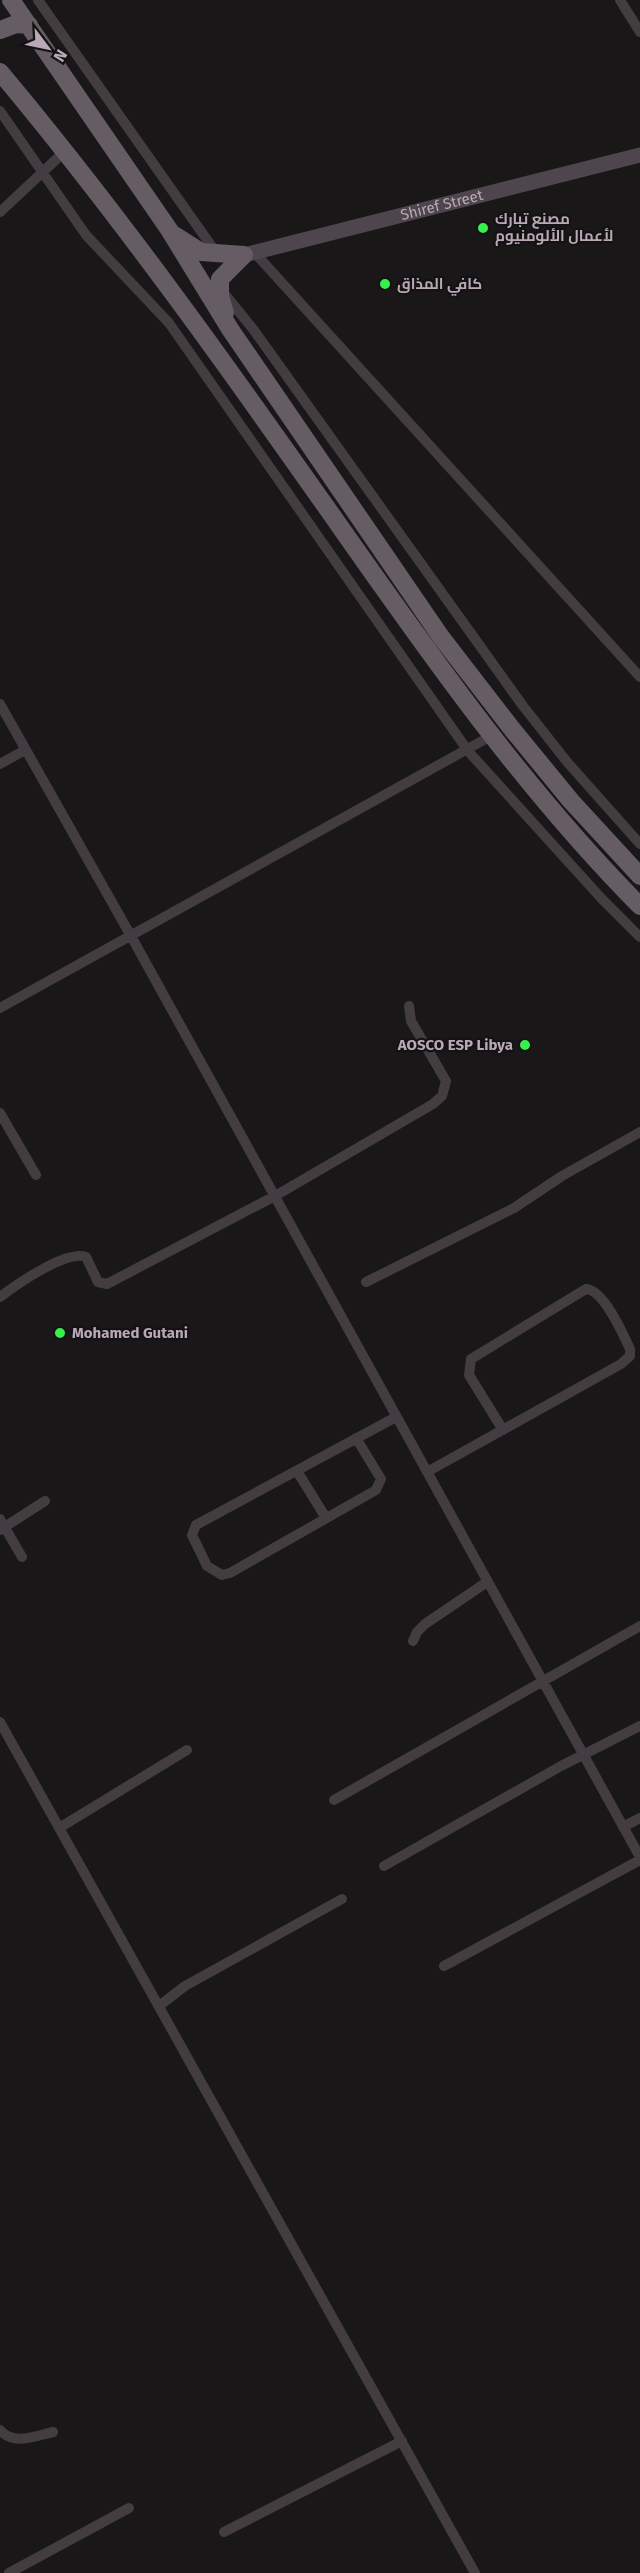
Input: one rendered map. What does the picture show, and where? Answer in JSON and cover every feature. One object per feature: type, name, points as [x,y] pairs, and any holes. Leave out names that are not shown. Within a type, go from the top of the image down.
[{"type":"highway","points":[[11,0],[170,231],[230,329],[441,637],[571,801],[640,876]]},
{"type":"highway","points":[[0,30],[16,24],[29,25]]},
{"type":"highway","points":[[0,72],[64,152],[209,345],[349,539],[392,603],[491,736],[640,906]]},
{"type":"highway","points":[[170,231],[193,249],[217,254],[249,254]]},
{"type":"highway","points":[[230,329],[219,287],[220,279],[249,254]]},
{"type":"main road","name":"Shiref Street","points":[[249,254],[640,155]]},
{"type":"street","points":[[38,0],[217,254]]},
{"type":"street","points":[[620,0],[640,32]]},
{"type":"street","points":[[0,111],[86,235],[169,323],[468,751],[640,937]]},
{"type":"street","points":[[0,212],[64,152]]},
{"type":"street","points":[[249,254],[640,677]]},
{"type":"street","points":[[219,287],[252,328],[523,706],[568,763],[640,844]]},
{"type":"street","points":[[0,704],[131,936],[640,1858],[444,1966]]},
{"type":"street","points":[[0,1008],[468,751],[491,736]]},
{"type":"street","points":[[0,764],[25,750]]},
{"type":"street","points":[[602,898],[617,882]]},
{"type":"street","points":[[0,1297],[26,1277],[76,1255],[86,1257],[98,1282],[107,1284],[274,1196],[442,1096],[446,1081],[411,1021],[409,1006]]},
{"type":"street","points":[[0,1113],[36,1175]]},
{"type":"street","points":[[366,1282],[514,1208],[562,1176],[640,1132]]},
{"type":"street","points":[[427,1472],[503,1430],[621,1364],[630,1356],[630,1349],[625,1339],[602,1299],[594,1290],[586,1289],[471,1359],[469,1375],[503,1430]]},
{"type":"street","points":[[356,1438],[381,1479],[376,1490],[230,1573],[222,1575],[207,1566],[195,1545],[193,1529],[356,1438],[396,1417]]},
{"type":"street","points":[[297,1471],[326,1518]]},
{"type":"street","points":[[22,1557],[2,1525],[45,1501]]},
{"type":"street","points":[[413,1641],[417,1632],[425,1624],[487,1582]]},
{"type":"street","points":[[334,1800],[640,1626]]},
{"type":"street","points":[[0,1722],[475,2573]]},
{"type":"street","points":[[384,1866],[584,1754],[640,1726]]},
{"type":"street","points":[[59,1828],[187,1750]]},
{"type":"street","points":[[623,1827],[640,1818]]},
{"type":"street","points":[[159,2006],[185,1986],[342,1899]]},
{"type":"street","points":[[0,2430],[6,2437],[19,2440],[53,2432]]},
{"type":"street","points":[[224,2532],[402,2441]]},
{"type":"street","points":[[9,2573],[129,2508]]},
{"type":"place","name":"مصنع تبارك لأعمال الألومنيوم","points":[[483,228]]},
{"type":"place","name":"كافي المذاق","points":[[385,284]]},
{"type":"place","name":"AOSCO ESP Libya","points":[[525,1045]]},
{"type":"place","name":"Mohamed Gutani","points":[[60,1333]]}]
